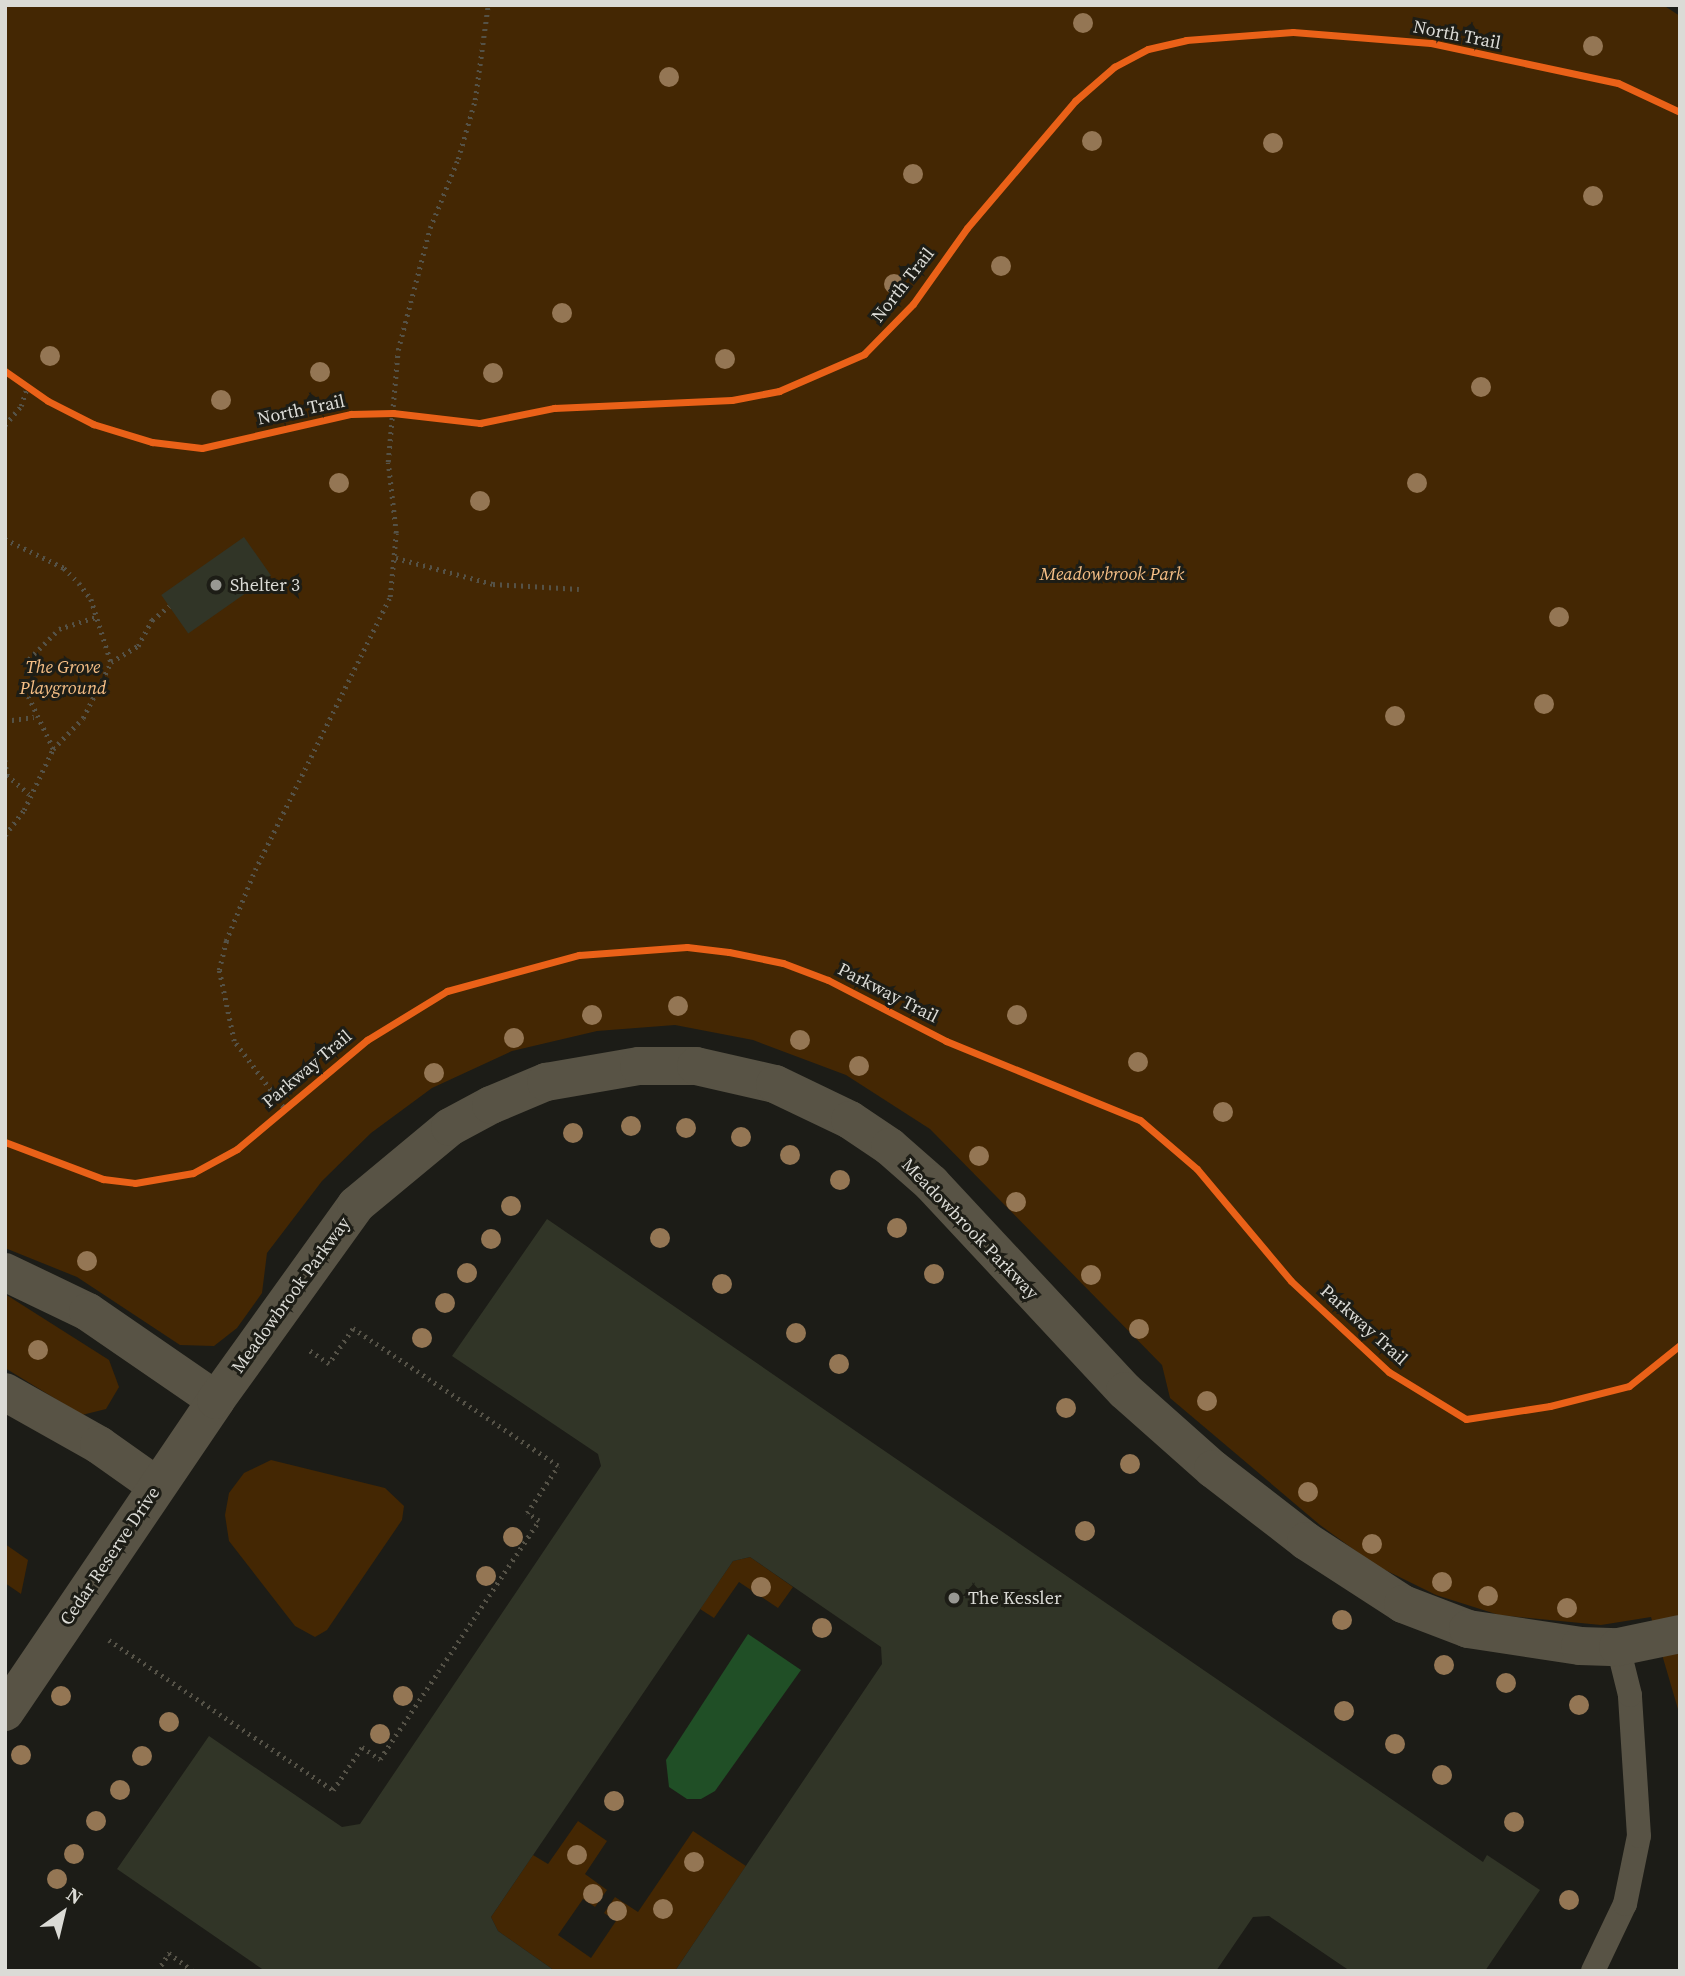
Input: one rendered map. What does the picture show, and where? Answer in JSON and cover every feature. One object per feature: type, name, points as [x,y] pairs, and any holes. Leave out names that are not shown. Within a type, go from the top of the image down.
[{"type":"street","name":"Meadowbrook Parkway","points":[[216,1400],[356,1205],[450,1127],[546,1082],[579,1074],[639,1066],[708,1068],[775,1084],[817,1102],[890,1147],[931,1183],[1125,1391],[1213,1469],[1360,1579],[1403,1604],[1468,1629],[1522,1640],[1618,1647],[1680,1634]]},
{"type":"street","points":[[5,1272],[88,1312],[216,1400]]},
{"type":"street","points":[[5,1392],[99,1445],[156,1486]]},
{"type":"street","name":"Cedar Reserve Drive","points":[[5,1712],[216,1400]]},
{"type":"lane","points":[[1593,1971],[1625,1904],[1639,1836],[1630,1695],[1618,1647]]},
{"type":"path","points":[[284,1107],[234,1041],[219,970],[226,941],[255,870],[386,608],[396,558],[388,462],[406,313],[475,100],[488,5]]},
{"type":"path","points":[[16,379],[38,394]]},
{"type":"path","points":[[5,425],[21,406],[27,388]]},
{"type":"path","points":[[379,413],[405,414]]},
{"type":"path","points":[[5,539],[64,568],[90,599],[111,662]]},
{"type":"path","points":[[396,558],[493,584],[579,589]]},
{"type":"path","points":[[5,835],[53,750],[83,718],[111,662],[138,646],[152,620],[169,606]]},
{"type":"path","points":[[53,750],[34,716],[24,688],[29,659],[59,629],[96,617]]},
{"type":"path","points":[[5,721],[34,716]]},
{"type":"path","points":[[5,760],[8,775],[29,794]]},
{"type":"path","points":[[109,1640],[333,1790],[362,1747],[380,1759],[538,1521],[527,1513],[558,1466],[353,1329],[329,1364],[308,1350]]},
{"type":"path","points":[[157,1971],[169,1953],[193,1971]]},
{"type":"green space","name":"Meadowbrook Park","points":[[5,5],[1663,5],[1680,16],[1680,1716],[1651,1617],[1601,1625],[1499,1615],[1436,1595],[1375,1565],[1320,1525],[1170,1398],[1162,1365],[930,1129],[846,1075],[753,1040],[675,1025],[597,1031],[512,1051],[432,1088],[371,1133],[322,1181],[267,1253],[262,1293],[237,1328],[214,1346],[180,1345],[77,1277],[5,1248]]},
{"type":"green space","points":[[5,1294],[109,1360],[119,1387],[106,1409],[82,1415],[5,1368]]},
{"type":"green space","points":[[271,1460],[385,1488],[404,1506],[402,1520],[327,1630],[315,1637],[295,1626],[229,1541],[225,1515],[229,1493],[244,1473]]},
{"type":"green space","points":[[5,1544],[28,1560],[21,1594],[5,1583]]},
{"type":"green space","points":[[750,1557],[793,1587],[778,1608],[739,1582],[714,1618],[700,1609],[733,1561]]},
{"type":"green space","points":[[578,1821],[607,1841],[585,1874],[607,1890],[595,1907],[583,1899],[558,1935],[591,1958],[616,1921],[604,1913],[615,1897],[638,1912],[693,1831],[746,1866],[675,1971],[555,1971],[498,1931],[491,1917],[533,1855],[548,1864]]},
{"type":"shaded area","points":[[748,1634],[801,1670],[715,1791],[701,1799],[687,1799],[669,1787],[666,1760]]},
{"type":"building","name":"Shelter 3","points":[[244,537],[271,576],[188,633],[161,595]]},
{"type":"building","name":"The Kessler","points":[[547,1219],[1483,1862],[1487,1855],[1540,1890],[1485,1971],[1350,1971],[1269,1916],[1253,1917],[1216,1971],[675,1971],[882,1664],[881,1647],[750,1557],[733,1561],[491,1917],[498,1931],[555,1971],[265,1971],[117,1869],[209,1736],[342,1827],[360,1824],[601,1466],[598,1454],[452,1356]]},
{"type":"cycle path","name":"North Trail","points":[[5,371],[48,401],[93,424],[152,442],[202,448],[351,414],[393,413],[480,423],[554,408],[732,400],[779,391],[864,354],[913,304],[967,228],[1075,101],[1114,67],[1148,49],[1186,40],[1293,32],[1431,43],[1618,83],[1680,112]]},
{"type":"cycle path","name":"Parkway Trail","points":[[5,1142],[103,1179],[135,1183],[193,1173],[237,1149],[367,1040],[447,991],[579,955],[687,947],[729,952],[783,963],[828,980],[946,1041],[1140,1120],[1197,1169],[1291,1281],[1389,1372],[1466,1419],[1550,1406],[1629,1386],[1680,1345]]},
{"type":"place","name":"Shelter 3","points":[[216,585]]},
{"type":"place","name":"The Kessler","points":[[954,1598]]},
{"type":"park label","name":"The Grove Playground","points":[[63,678]]}]
